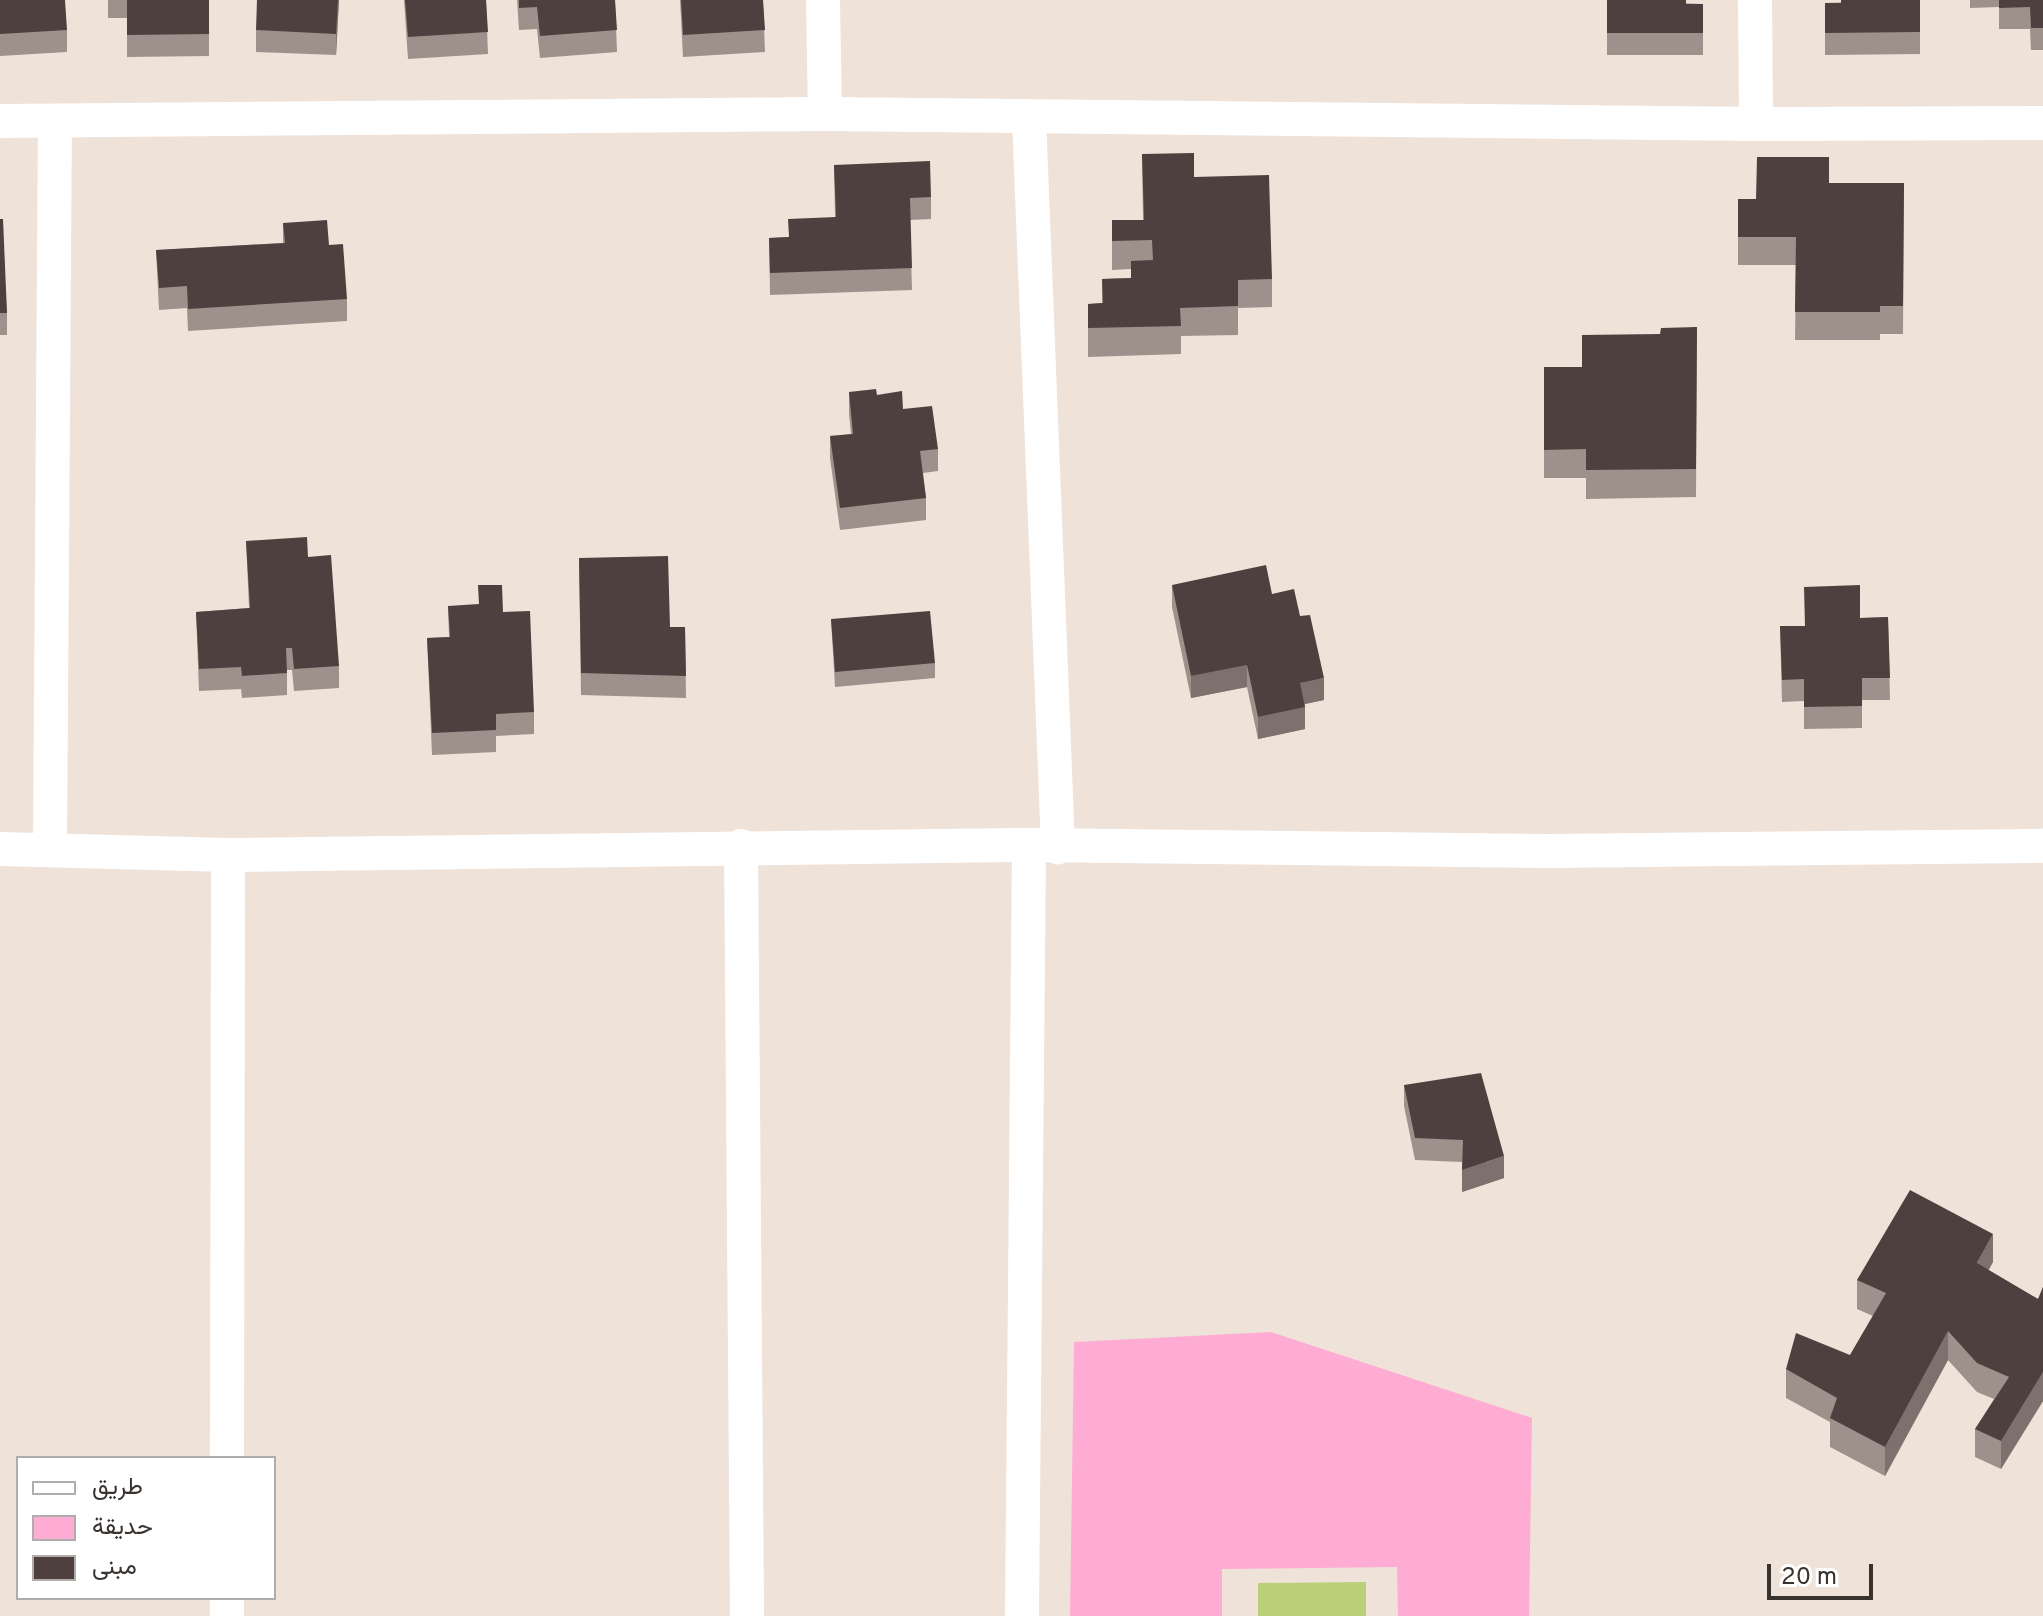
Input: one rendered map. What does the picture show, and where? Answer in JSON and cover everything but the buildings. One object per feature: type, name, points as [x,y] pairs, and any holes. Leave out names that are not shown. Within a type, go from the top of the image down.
[{"type":"street","points":[[823,0],[825,114]]},
{"type":"street","points":[[1755,0],[1756,124]]},
{"type":"street","points":[[0,121],[825,114],[1756,124],[2043,123]]},
{"type":"street","points":[[1022,1616],[1044,846],[1029,118]]},
{"type":"street","points":[[50,849],[55,122]]},
{"type":"street","points":[[0,849],[228,855],[741,846],[1549,851],[2043,846]]},
{"type":"street","points":[[741,846],[747,1616]]},
{"type":"street","points":[[227,1456],[228,855]]},
{"type":"green space","points":[[1271,1332],[1532,1418],[1529,1616],[1398,1616],[1397,1567],[1222,1569],[1222,1616],[1070,1616],[1074,1342]]},
{"type":"shaded area","points":[[1366,1582],[1366,1616],[1258,1616],[1258,1583]]}]
